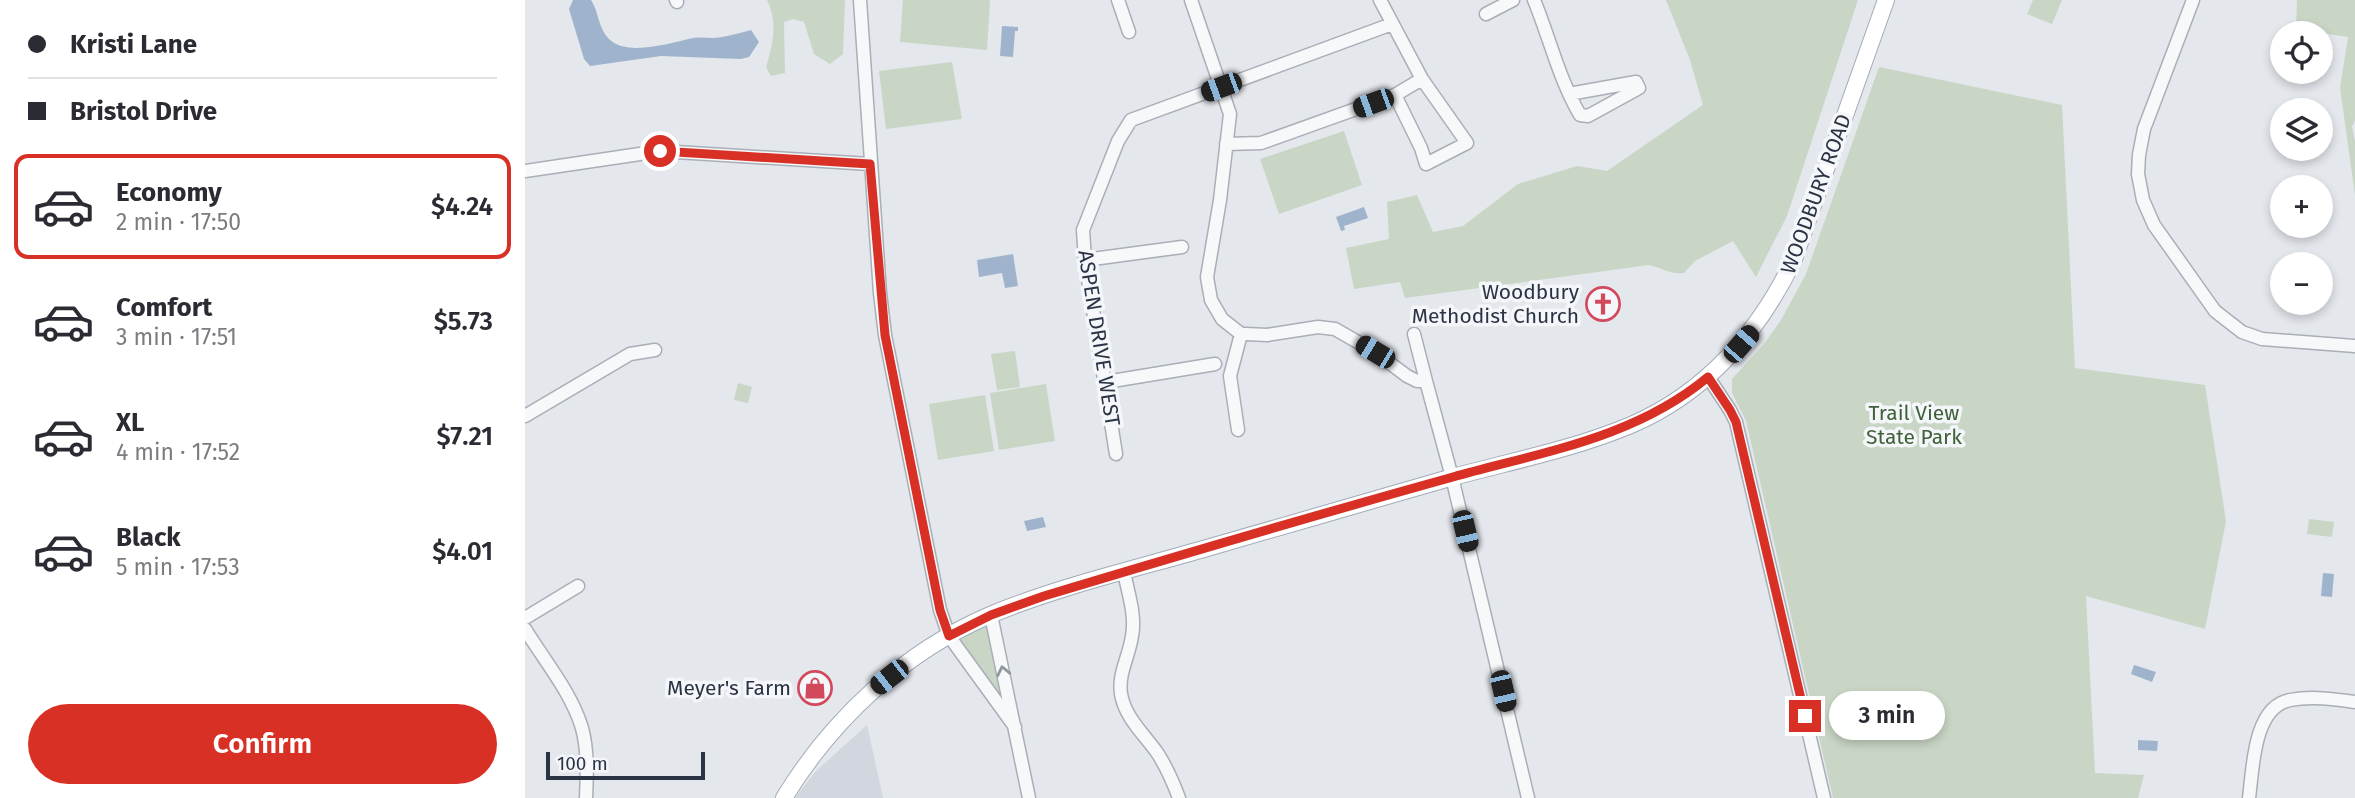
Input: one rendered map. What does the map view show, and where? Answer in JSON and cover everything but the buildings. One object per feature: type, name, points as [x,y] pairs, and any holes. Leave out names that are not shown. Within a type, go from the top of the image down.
[{"type":"main road","name":"WOODBURY ROAD","points":[[784,798],[802,768],[855,707],[902,667],[949,636],[991,615],[1124,572],[1452,477],[1581,443],[1629,426],[1674,402],[1728,358],[1754,329],[1780,288],[1790,269],[1886,0]]},
{"type":"street","points":[[860,0],[870,164],[885,335],[940,610],[949,636],[1016,727]]},
{"type":"street","points":[[1118,0],[1129,33]]},
{"type":"street","points":[[1191,0],[1230,114],[1207,278],[1211,300],[1221,319],[1241,334],[1267,335],[1318,327],[1335,329],[1375,352],[1407,376],[1417,381],[1426,381]]},
{"type":"street","points":[[1380,0],[1422,79],[1467,143],[1426,164],[1395,95]]},
{"type":"street","points":[[1486,14],[1513,0]]},
{"type":"street","points":[[1534,0],[1559,74],[1580,115],[1588,116],[1639,88],[1636,82],[1569,93]]},
{"type":"street","points":[[2193,0],[2144,129],[2139,155],[2143,200],[2154,225],[2215,311],[2242,332],[2262,339],[2355,346]]},
{"type":"street","name":"ASPEN DRIVE WEST","points":[[1117,454],[1085,260],[1083,230],[1118,141],[1131,120],[1392,24]]},
{"type":"street","points":[[1226,144],[1261,143],[1395,95],[1422,79]]},
{"type":"street","points":[[525,171],[660,151],[870,164]]},
{"type":"street","points":[[1085,260],[1182,247]]},
{"type":"street","points":[[1238,430],[1230,376],[1232,360],[1241,334]]},
{"type":"street","points":[[1414,334],[1452,477],[1528,798]]},
{"type":"street","points":[[525,416],[630,354],[655,350]]},
{"type":"street","points":[[1106,382],[1215,363]]},
{"type":"street","points":[[1708,377],[1736,422],[1824,798]]},
{"type":"street","points":[[1124,572],[1133,624],[1131,645],[1120,680],[1123,703],[1132,721],[1158,754],[1172,778],[1179,798]]},
{"type":"street","points":[[525,618],[577,586]]},
{"type":"street","points":[[991,615],[1029,798]]},
{"type":"street","points":[[525,629],[572,704],[582,727],[587,752],[586,798]]},
{"type":"street","points":[[2249,798],[2255,746],[2263,723],[2273,709],[2287,700],[2319,698],[2355,702]]},
{"type":"shaded area","points":[[867,725],[883,798],[795,798],[815,772]]},
{"type":"green space","points":[[767,0],[845,0],[843,54],[830,64],[814,54],[804,22],[793,19],[784,22],[785,73],[771,76],[766,67],[773,25]]},
{"type":"green space","points":[[903,0],[990,0],[987,50],[900,42]]},
{"type":"green space","points":[[1666,0],[1858,0],[1787,216],[1756,277],[1733,241],[1695,261],[1684,273],[1649,265],[1405,298],[1400,282],[1354,289],[1346,248],[1389,239],[1387,202],[1417,195],[1433,232],[1463,226],[1518,184],[1577,166],[1607,171],[1703,105],[1690,60]]},
{"type":"green space","points":[[2033,0],[2062,0],[2052,24],[2027,14]]},
{"type":"green space","points":[[2297,0],[2355,0],[2355,120],[2352,127],[2355,141],[2355,195],[2340,88],[2348,37],[2333,35],[2333,21],[2296,21]]},
{"type":"green space","points":[[952,62],[962,119],[886,129],[879,71]]},
{"type":"green space","name":"Trail View State Park","points":[[1879,67],[2062,105],[2075,368],[2205,385],[2226,521],[2205,629],[2086,596],[2095,773],[2144,775],[2138,798],[1833,798],[1746,421],[1732,393],[1732,379],[1763,345],[1781,320],[1806,274]]},
{"type":"green space","points":[[1344,131],[1362,185],[1279,214],[1260,159]]},
{"type":"green space","points":[[1015,351],[1020,387],[997,390],[991,354]]},
{"type":"green space","points":[[738,383],[752,387],[748,403],[734,400]]},
{"type":"green space","points":[[1046,384],[1055,441],[999,450],[990,393]]},
{"type":"green space","points":[[985,395],[994,451],[938,460],[929,404]]},
{"type":"green space","points":[[2309,519],[2334,522],[2332,537],[2307,534]]},
{"type":"green space","points":[[991,616],[1014,722],[951,637]]},
{"type":"water","points":[[573,0],[591,0],[605,35],[626,47],[649,47],[693,38],[724,37],[751,30],[759,42],[749,57],[741,59],[661,56],[590,66],[584,59],[569,9]]},
{"type":"water","points":[[1002,26],[1018,27],[1018,31],[1015,31],[1013,57],[1000,56]]},
{"type":"water","points":[[1364,207],[1368,218],[1344,226],[1345,230],[1341,231],[1336,217]]},
{"type":"water","points":[[1013,254],[1018,286],[1005,288],[1002,273],[979,277],[977,260]]},
{"type":"water","points":[[1043,517],[1046,527],[1027,531],[1024,521]]},
{"type":"water","points":[[2323,573],[2334,574],[2332,597],[2321,596]]},
{"type":"water","points":[[2134,665],[2156,672],[2152,682],[2131,674]]},
{"type":"water","points":[[2138,740],[2158,741],[2157,751],[2138,750]]},
{"type":"place","name":"Woodbury Methodist Church","points":[[1603,304]]},
{"type":"place","name":"Meyer's Farm","points":[[815,688]]},
{"type":"route","points":[[660,151],[870,164],[885,335],[927,550],[940,610],[949,636],[991,615],[1044,596],[1452,477],[1594,439],[1643,420],[1708,377],[1736,422],[1805,716]]}]
